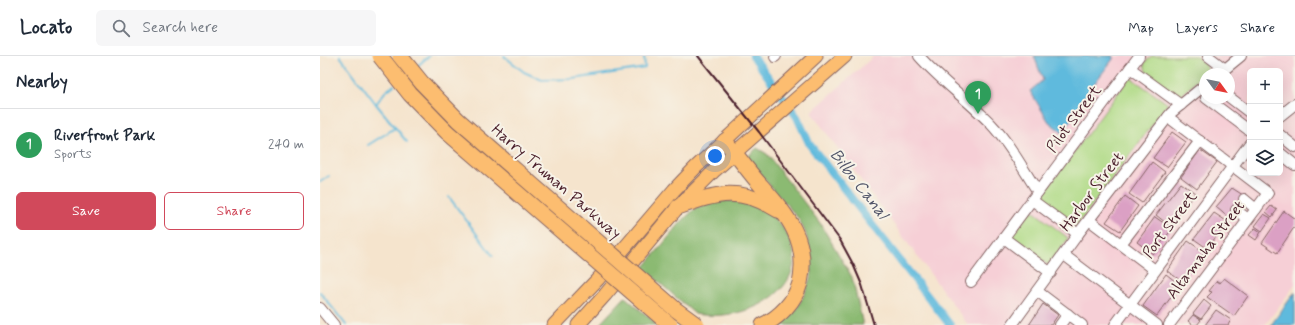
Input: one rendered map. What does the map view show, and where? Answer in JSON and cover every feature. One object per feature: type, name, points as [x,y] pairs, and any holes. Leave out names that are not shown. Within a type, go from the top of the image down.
[{"type":"highway","name":"Harry Truman Parkway","points":[[380,56],[410,94],[447,132],[670,325]]},
{"type":"highway","name":"Harry Truman Parkway","points":[[400,56],[422,83],[458,120],[675,309],[697,325]]},
{"type":"highway","points":[[725,141],[786,215],[795,230],[800,243],[802,265],[797,291],[787,307],[776,317],[763,325]]},
{"type":"highway","points":[[678,207],[707,197],[743,194],[762,201],[786,215]]},
{"type":"main road","points":[[554,325],[598,279],[674,190],[816,56]]},
{"type":"main road","points":[[578,325],[605,295],[678,207],[714,170],[777,117],[845,56]]},
{"type":"street","points":[[919,56],[966,99],[1001,135],[1035,196],[1078,234]]},
{"type":"street","name":"Pilot Street","points":[[971,282],[1139,56]]},
{"type":"street","points":[[1208,56],[1219,68]]},
{"type":"street","points":[[1226,68],[1241,56]]},
{"type":"street","points":[[1130,68],[1181,105]]},
{"type":"street","name":"Harbor Street","points":[[1012,325],[1078,234],[1168,117],[1181,105],[1199,95]]},
{"type":"street","points":[[1235,102],[1247,111]]},
{"type":"street","points":[[1217,104],[1247,129]]},
{"type":"street","points":[[1283,114],[1295,104]]},
{"type":"street","points":[[1168,117],[1233,166]]},
{"type":"street","points":[[1283,138],[1295,146]]},
{"type":"street","points":[[1121,244],[1200,141]]},
{"type":"street","name":"Port Street","points":[[1114,325],[1131,305],[1155,270],[1247,147]]},
{"type":"street","points":[[1283,156],[1295,165]]},
{"type":"street","name":"Altamaha Street","points":[[1169,325],[1268,193],[1233,166]]},
{"type":"street","points":[[1250,216],[1238,207],[1250,216]]},
{"type":"street","points":[[1089,220],[1155,270]]},
{"type":"street","points":[[1004,238],[1051,273]]},
{"type":"street","points":[[1064,255],[1157,325]]},
{"type":"street","points":[[1037,291],[1082,325]]},
{"type":"street","points":[[320,308],[334,325]]},
{"type":"street","points":[[1060,325],[1068,314]]},
{"type":"shaded area","points":[[874,56],[1295,56],[1295,285],[1265,325],[968,325],[811,112]]},
{"type":"green space","points":[[1152,56],[1196,56],[1206,65],[1207,68],[1199,68],[1199,79],[1181,95],[1174,93],[1146,72],[1144,63]]},
{"type":"green space","points":[[1130,77],[1168,104],[1075,228],[1042,204],[1039,199]]},
{"type":"green space","points":[[757,148],[767,154],[820,223],[852,277],[863,325],[780,325],[796,310],[805,293],[812,273],[810,250],[806,234],[799,219],[746,158]]},
{"type":"green space","points":[[714,201],[746,202],[765,210],[778,222],[791,241],[794,260],[790,277],[778,292],[762,303],[742,312],[719,315],[695,314],[643,268],[682,221],[696,208]]},
{"type":"green space","points":[[1030,211],[1033,211],[1068,239],[1048,265],[1011,238]]},
{"type":"green space","points":[[625,297],[658,325],[599,325]]},
{"type":"water","points":[[1034,56],[1113,56],[1113,59],[1085,96],[1063,133],[1049,122],[1030,91],[1043,80]]},
{"type":"water","points":[[1295,292],[1295,325],[1271,325]]},
{"type":"building","points":[[1172,132],[1186,142],[1167,167],[1153,158]]},
{"type":"building","points":[[1200,150],[1217,162],[1197,189],[1181,177]]},
{"type":"building","points":[[1152,162],[1165,172],[1142,203],[1129,194]]},
{"type":"building","points":[[1181,183],[1195,193],[1170,226],[1156,215]]},
{"type":"building","points":[[1232,188],[1246,197],[1230,219],[1216,207]]},
{"type":"building","points":[[1125,196],[1138,206],[1120,231],[1106,222]]},
{"type":"building","points":[[1271,206],[1277,210],[1272,217],[1266,212]]},
{"type":"building","points":[[1284,211],[1295,219],[1295,226],[1277,253],[1262,243]]},
{"type":"building","points":[[1214,213],[1228,222],[1207,248],[1194,239]]},
{"type":"building","points":[[1264,214],[1271,218],[1262,231],[1255,226]]},
{"type":"building","points":[[1155,217],[1172,229],[1153,254],[1137,242]]},
{"type":"building","points":[[1255,228],[1261,232],[1256,240],[1249,235]]},
{"type":"building","points":[[1188,241],[1204,252],[1183,282],[1167,271]]},
{"type":"building","points":[[1166,274],[1180,285],[1157,316],[1143,306]]},
{"type":"building","points":[[1224,278],[1248,296],[1234,316],[1207,297],[1212,292],[1209,291],[1217,281],[1220,283]]},
{"type":"building","points":[[1204,300],[1211,306],[1201,319],[1193,314]]},
{"type":"building","points":[[1043,304],[1058,315],[1051,325],[1029,325]]},
{"type":"building","points":[[1216,310],[1231,320],[1228,325],[1205,325]]},
{"type":"building","points":[[1193,315],[1201,320],[1197,325],[1193,325],[1188,321]]},
{"type":"waterway","points":[[340,56],[376,104],[385,92],[394,85]]},
{"type":"waterway","points":[[416,67],[429,56]]},
{"type":"waterway","points":[[504,56],[524,72],[542,80],[573,79],[645,68],[644,56]]},
{"type":"waterway","name":"Bilbo Canal","points":[[753,56],[797,117],[810,145],[950,325]]},
{"type":"waterway","points":[[376,104],[407,142]]},
{"type":"waterway","points":[[368,145],[395,128]]},
{"type":"waterway","points":[[320,182],[329,176]]},
{"type":"waterway","points":[[449,197],[493,256]]},
{"type":"waterway","points":[[320,292],[346,325]]},
{"type":"railway","points":[[698,56],[759,132],[840,240],[862,285],[874,325]]},
{"type":"place","name":"Riverfront Park","points":[[978,114]]}]
